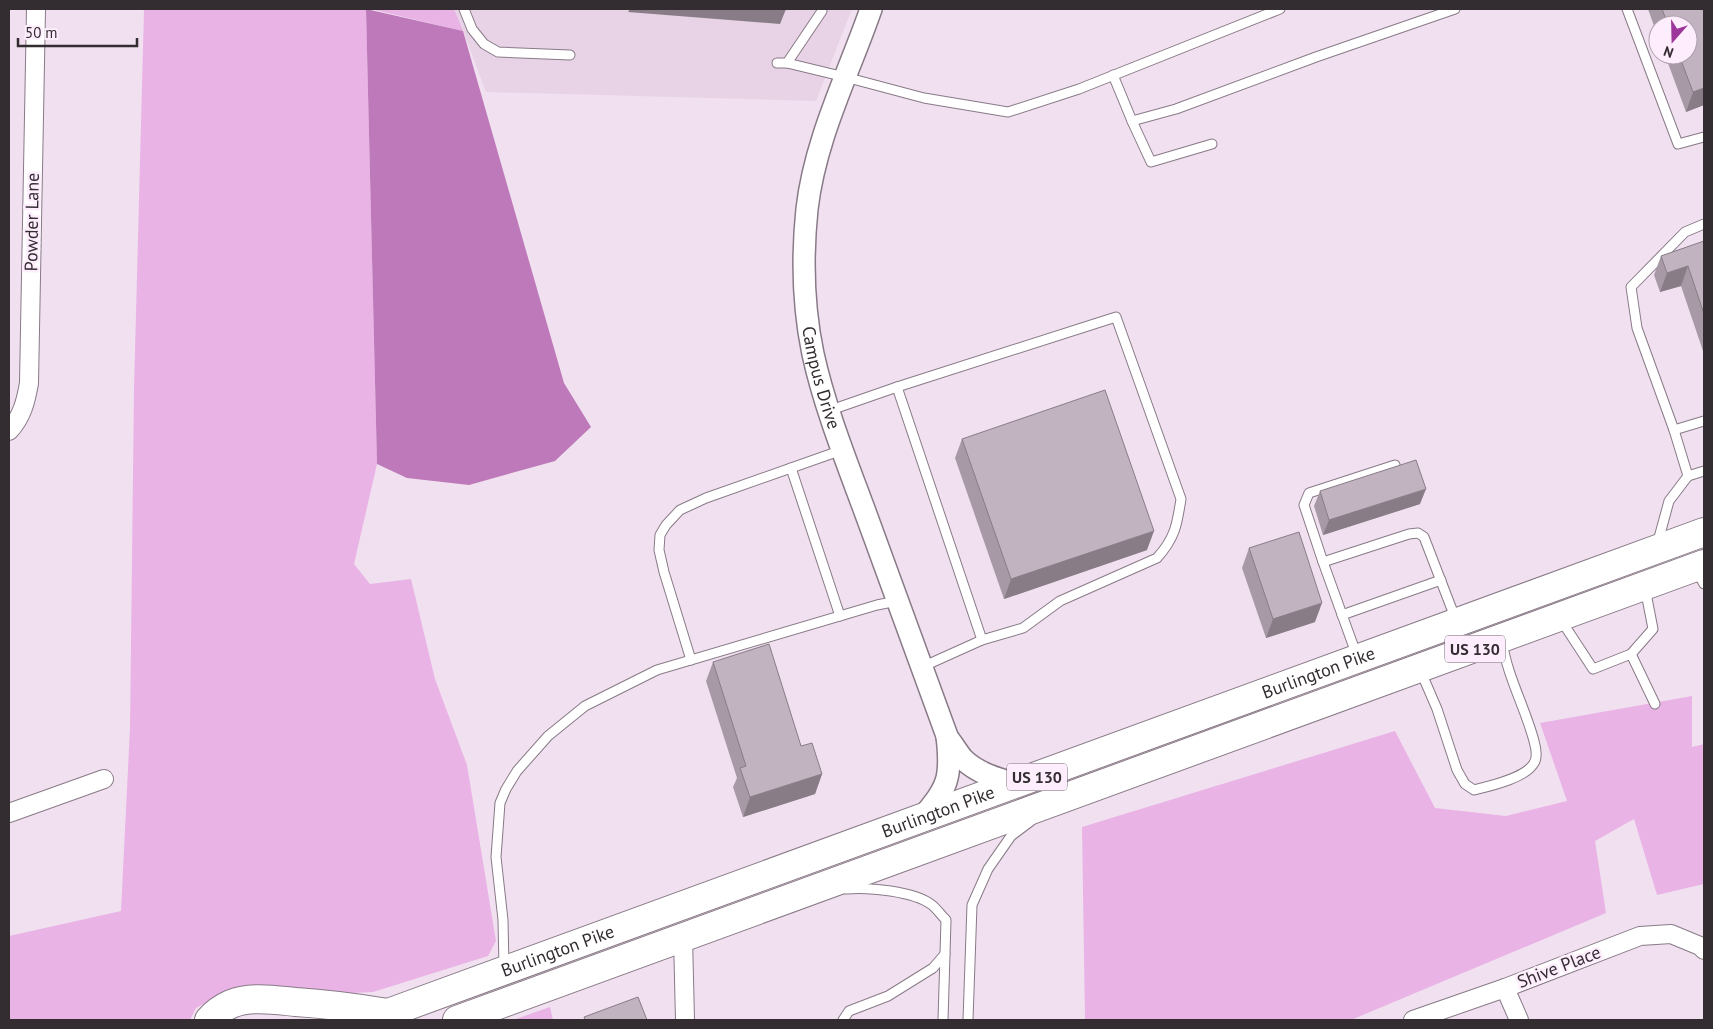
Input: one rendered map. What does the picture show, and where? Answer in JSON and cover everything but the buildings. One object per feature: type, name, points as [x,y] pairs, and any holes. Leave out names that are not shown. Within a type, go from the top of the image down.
[{"type":"highway","name":"Burlington Pike","points":[[379,1017],[1704,532]]},
{"type":"highway","name":"Burlington Pike","points":[[457,1020],[1644,586],[1701,572]]},
{"type":"highway","points":[[209,1020],[216,1012],[232,1004],[252,1000],[334,1004],[379,1017]]},
{"type":"street","name":"Powder Lane","points":[[9,431],[20,415],[29,383],[36,9]]},
{"type":"street","name":"Campus Drive","points":[[871,9],[829,120],[815,169],[807,208],[804,258],[806,309],[813,353],[828,411],[947,736],[950,762],[946,782],[937,799],[921,819]]},
{"type":"street","name":"Campus Drive","points":[[947,736],[964,760],[979,771],[1016,784]]},
{"type":"street","points":[[9,813],[104,779]]},
{"type":"street","name":"Shive Place","points":[[1413,1020],[1505,988],[1640,936],[1671,934],[1700,946],[1704,950]]},
{"type":"street","points":[[683,938],[685,1020]]},
{"type":"street","points":[[1505,988],[1519,1020]]},
{"type":"lane","points":[[464,9],[472,29],[484,44],[498,52],[570,54]]},
{"type":"lane","points":[[778,63],[787,63],[845,76],[924,98],[1008,112],[1079,89],[1280,9]]},
{"type":"lane","points":[[1132,121],[1176,109],[1316,57],[1455,9]]},
{"type":"lane","points":[[1627,9],[1678,144],[1704,137]]},
{"type":"lane","points":[[787,63],[822,11]]},
{"type":"lane","points":[[1113,75],[1151,162],[1212,144]]},
{"type":"lane","points":[[1688,476],[1674,430],[1637,328],[1631,287],[1685,232],[1704,224]]},
{"type":"lane","points":[[828,411],[1116,317],[1181,498],[1178,523],[1168,546],[1157,558],[1060,601],[1023,628],[982,640],[922,668]]},
{"type":"lane","points":[[897,387],[982,640]]},
{"type":"lane","points":[[1674,430],[1704,421]]},
{"type":"lane","points":[[691,660],[659,550],[660,535],[666,524],[680,510],[706,498],[842,450]]},
{"type":"lane","points":[[1358,658],[1304,505],[1309,493],[1395,465]]},
{"type":"lane","points":[[791,468],[840,616]]},
{"type":"lane","points":[[1656,550],[1669,501],[1688,476],[1704,471]]},
{"type":"lane","points":[[1323,562],[1409,534],[1418,533],[1424,537],[1457,622]]},
{"type":"lane","points":[[1342,615],[1441,580]]},
{"type":"lane","points":[[1560,618],[1593,669],[1630,654],[1653,629],[1644,586]]},
{"type":"lane","points":[[504,971],[503,920],[496,857],[500,804],[506,789],[517,771],[548,736],[585,706],[657,670],[840,616],[898,601]]},
{"type":"lane","points":[[1420,669],[1457,770],[1465,784],[1474,790],[1506,780],[1526,772],[1537,758],[1535,742],[1508,666],[1502,639]]},
{"type":"lane","points":[[1630,654],[1655,704]]},
{"type":"lane","points":[[968,1020],[972,905],[988,869],[1011,836],[1059,800]]},
{"type":"lane","points":[[803,893],[858,888],[901,892],[930,904],[946,920],[943,1020]]},
{"type":"lane","points":[[843,1020],[849,1011],[888,996],[933,968],[946,954]]},
{"type":"shaded area","points":[[144,9],[366,9],[377,464],[354,564],[370,584],[411,579],[435,679],[467,765],[496,941],[488,956],[373,992],[334,994],[228,991],[196,1008],[190,1020],[9,1020],[9,936],[121,911],[130,728],[134,389]]},
{"type":"shaded area","points":[[366,9],[463,31],[564,383],[591,427],[555,461],[469,485],[407,478],[377,464]]},
{"type":"shaded area","points":[[371,9],[852,9],[816,101],[486,92],[463,31]]},
{"type":"shaded area","points":[[371,9],[454,9],[463,31]]},
{"type":"shaded area","points":[[1692,696],[1692,747],[1704,744],[1704,884],[1657,895],[1634,819],[1595,841],[1606,913],[1351,1020],[1085,1020],[1082,827],[1395,731],[1435,808],[1506,816],[1567,801],[1540,723]]},
{"type":"shaded area","points":[[550,1007],[553,1020],[513,1020]]}]
